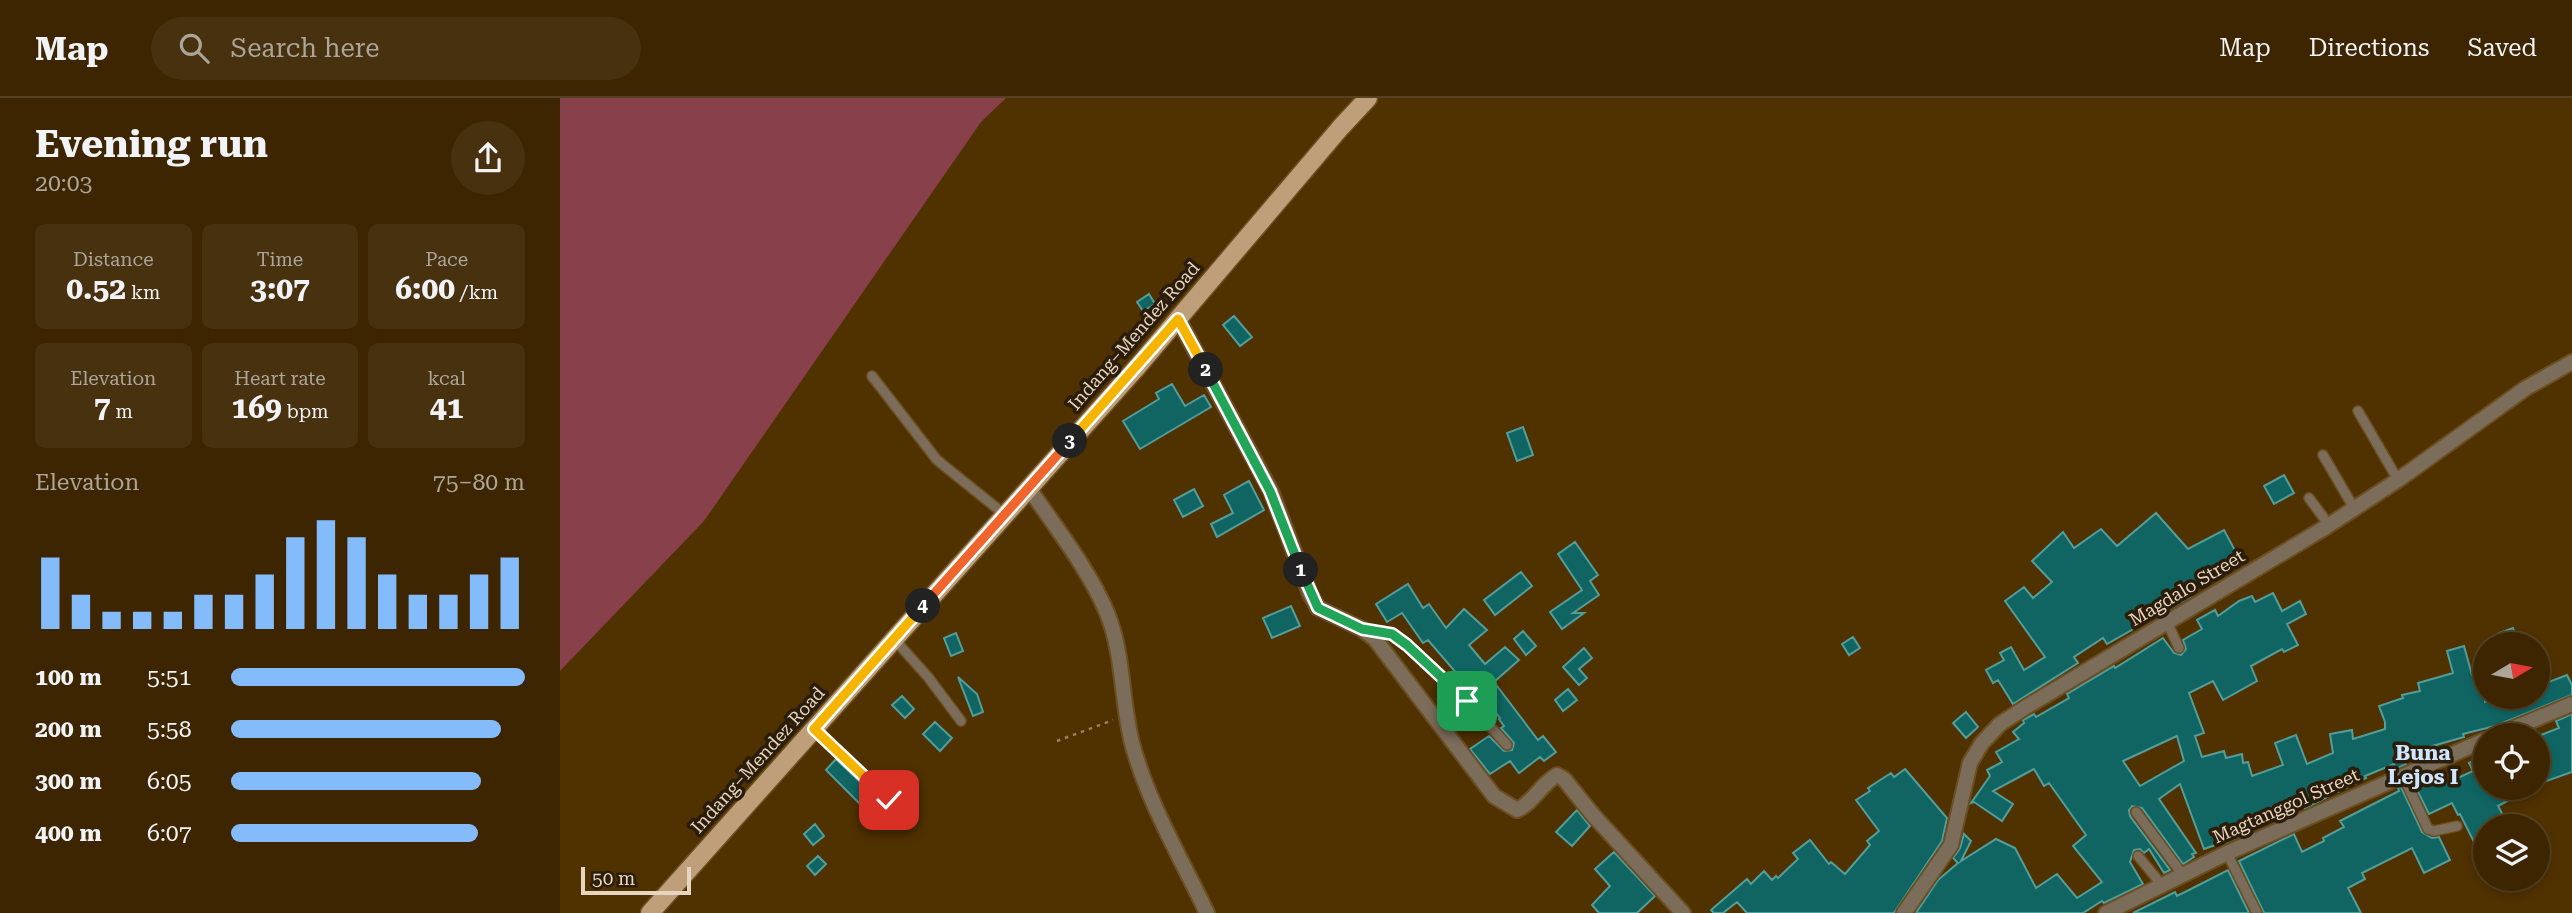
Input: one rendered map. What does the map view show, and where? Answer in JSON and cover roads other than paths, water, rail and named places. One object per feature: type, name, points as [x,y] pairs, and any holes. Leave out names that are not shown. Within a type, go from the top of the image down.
[{"type":"main road","name":"Indang–Mendez Road","points":[[650,913],[1178,319],[1368,98]]},
{"type":"street","points":[[1178,319],[1270,491],[1318,608],[1362,629],[1375,639],[1494,796],[1517,810],[1527,806],[1546,782],[1557,775],[1564,779],[1593,815],[1683,913]]},
{"type":"street","name":"Magdalo Street","points":[[1904,913],[1951,845],[1970,762],[1982,743],[2000,724],[2329,525],[2398,480],[2526,388],[2572,362]]},
{"type":"street","points":[[1028,487],[1071,550],[1107,613],[1119,663],[1126,715],[1143,779],[1207,913]]},
{"type":"street","points":[[2526,723],[2572,704]]},
{"type":"street","name":"Magtanggol Street","points":[[2106,913],[2227,853],[2473,745]]},
{"type":"lane","points":[[872,376],[937,460],[1004,514]]},
{"type":"lane","points":[[2358,411],[2398,480]]},
{"type":"lane","points":[[2323,455],[2354,508]]},
{"type":"lane","points":[[2309,498],[2329,525]]},
{"type":"lane","points":[[2167,622],[2179,648]]},
{"type":"lane","points":[[1362,629],[1392,634],[1407,645],[1467,701],[1507,745]]},
{"type":"lane","points":[[894,639],[928,677],[961,721]]},
{"type":"lane","points":[[814,729],[889,800]]},
{"type":"lane","points":[[2403,776],[2428,829],[2434,831],[2456,826]]},
{"type":"lane","points":[[2136,812],[2183,874]]},
{"type":"lane","points":[[2227,853],[2258,913]]},
{"type":"lane","points":[[2138,856],[2162,885]]},
{"type":"district","name":"Buna Lejos I","points":[[2423,765]]}]
